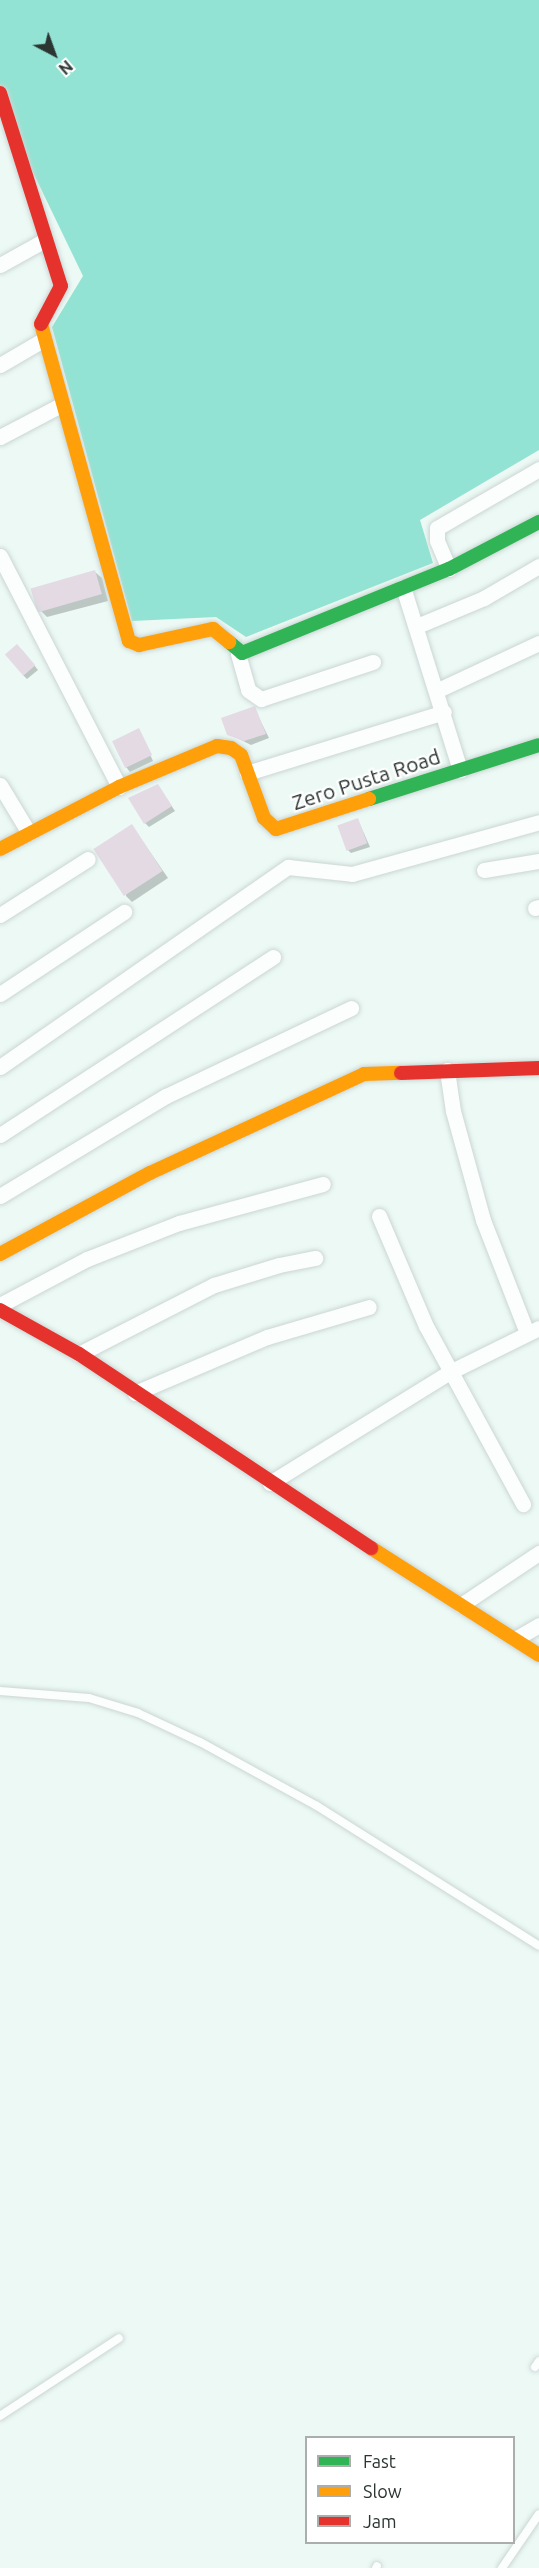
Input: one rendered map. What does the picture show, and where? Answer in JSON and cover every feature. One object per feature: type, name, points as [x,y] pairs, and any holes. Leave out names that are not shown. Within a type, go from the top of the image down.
[{"type":"street","points":[[1,98],[61,286],[40,324],[129,641],[140,645],[213,629],[238,654],[248,690],[261,699],[373,662]]},
{"type":"street","points":[[0,265],[45,240]]},
{"type":"street","points":[[0,365],[44,340]]},
{"type":"street","points":[[0,437],[62,405]]},
{"type":"street","points":[[450,569],[437,541],[437,528],[539,469]]},
{"type":"street","points":[[238,654],[450,569],[539,522]]},
{"type":"street","points":[[1,560],[119,787]]},
{"type":"street","points":[[417,626],[484,598],[539,566]]},
{"type":"street","points":[[403,588],[438,690],[460,770],[539,745]]},
{"type":"street","points":[[438,690],[539,643]]},
{"type":"street","points":[[0,849],[119,787],[216,746],[237,751],[247,773],[444,712]]},
{"type":"street","name":"Zero Pusta Road","points":[[247,773],[264,818],[276,829],[460,770]]},
{"type":"street","points":[[0,785],[29,833]]},
{"type":"street","points":[[0,1067],[288,867],[352,874],[539,822]]},
{"type":"street","points":[[0,915],[88,859]]},
{"type":"street","points":[[484,870],[539,861]]},
{"type":"street","points":[[0,994],[124,912]]},
{"type":"street","points":[[0,1135],[273,957]]},
{"type":"street","points":[[0,1196],[166,1096],[351,1008]]},
{"type":"street","points":[[0,1254],[150,1173],[343,1083],[378,1072],[539,1068]]},
{"type":"street","points":[[270,1483],[450,1372],[533,1331],[480,1209],[447,1070]]},
{"type":"street","points":[[0,1305],[87,1259],[179,1223],[323,1184]]},
{"type":"street","points":[[379,1216],[450,1372],[523,1504]]},
{"type":"street","points":[[79,1354],[214,1285],[279,1265],[315,1258]]},
{"type":"street","points":[[135,1393],[267,1337],[369,1307]]},
{"type":"street","points":[[0,1310],[79,1354],[270,1483],[539,1655]]},
{"type":"street","points":[[461,1605],[539,1553]]},
{"type":"street","points":[[515,1640],[539,1625]]},
{"type":"lane","points":[[0,1691],[89,1698],[138,1713],[200,1742],[317,1806],[539,1946]]},
{"type":"lane","points":[[0,2416],[119,2338]]},
{"type":"lane","points":[[502,2568],[539,2514]]},
{"type":"green space","points":[[0,0],[539,0],[539,450],[420,520],[433,563],[246,637],[216,617],[132,621],[52,327],[83,276],[0,104]]},
{"type":"building","points":[[95,570],[102,594],[37,612],[31,588]]},
{"type":"building","points":[[17,644],[35,665],[23,676],[5,654]]},
{"type":"building","points":[[255,706],[266,734],[244,741],[227,735],[221,718]]},
{"type":"building","points":[[139,728],[152,755],[125,768],[112,741]]},
{"type":"building","points":[[158,784],[172,806],[144,824],[128,798]]},
{"type":"building","points":[[358,818],[367,843],[347,851],[337,826]]},
{"type":"building","points":[[132,824],[162,871],[124,896],[93,849]]},
{"type":"traffic: fast","points":[[229,642],[242,653],[449,569],[539,522]]},
{"type":"traffic: fast","points":[[369,799],[539,745]]},
{"type":"traffic: slow","points":[[41,324],[129,641],[139,645],[213,629],[229,642]]},
{"type":"traffic: slow","points":[[0,849],[119,787],[217,746],[231,748],[241,755],[264,818],[276,829],[369,799]]},
{"type":"traffic: slow","points":[[0,1254],[150,1173],[364,1074],[401,1073]]},
{"type":"traffic: slow","points":[[371,1548],[539,1655]]},
{"type":"traffic: jam","points":[[0,93],[61,286],[41,324]]},
{"type":"traffic: jam","points":[[401,1073],[539,1068]]},
{"type":"traffic: jam","points":[[0,1310],[79,1354],[371,1548]]}]
